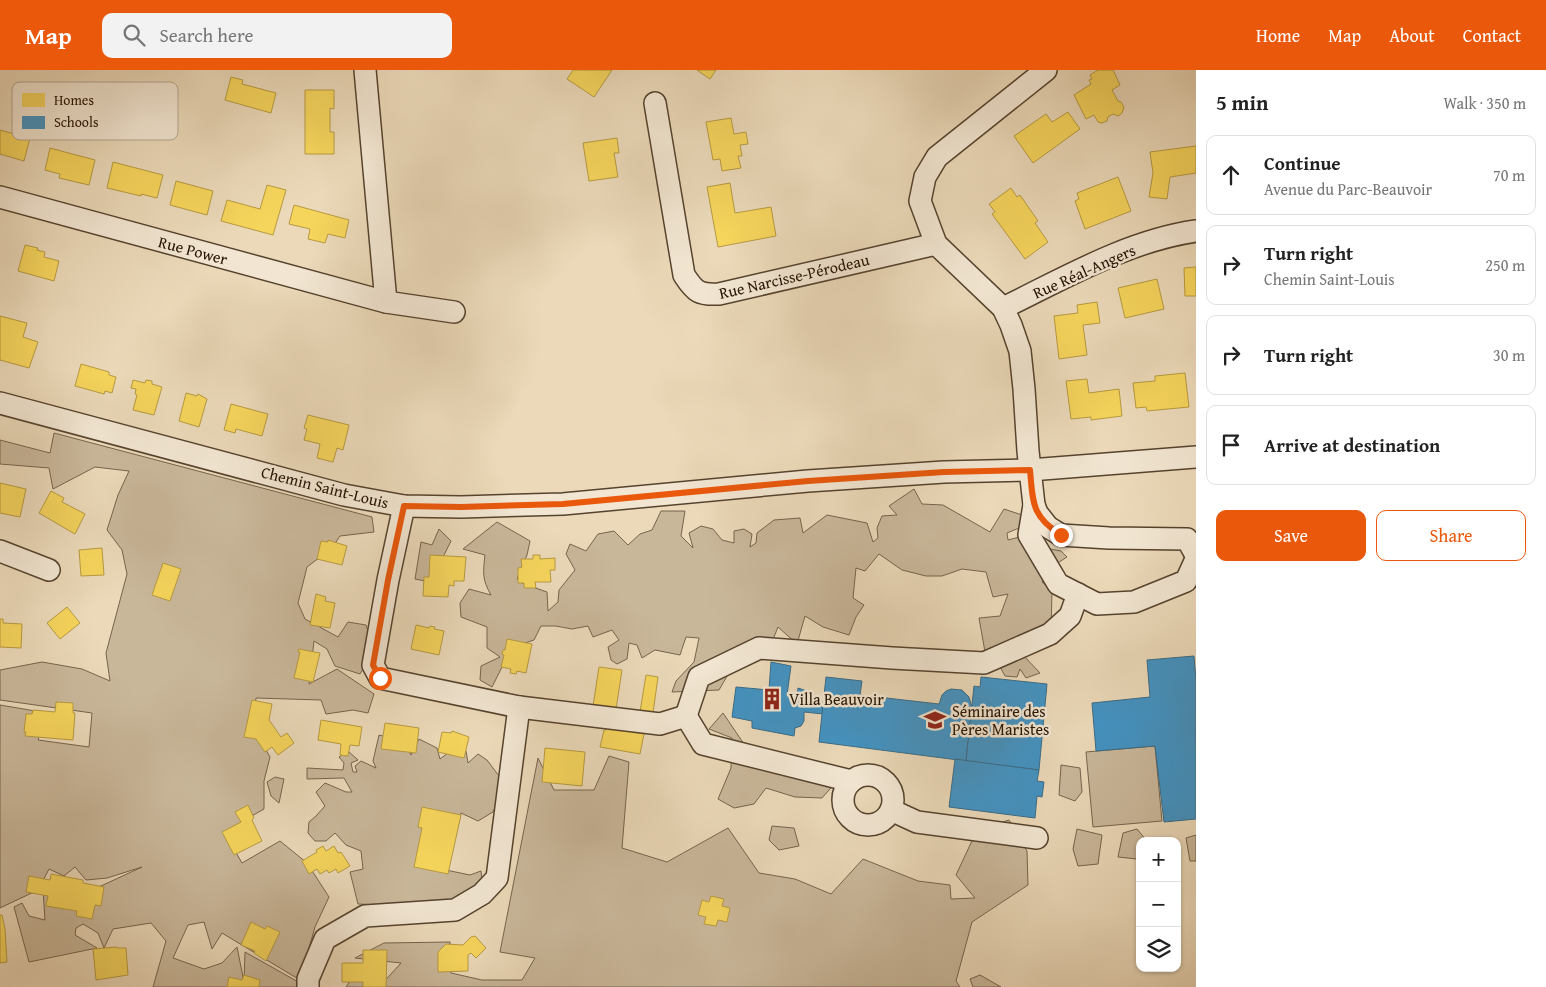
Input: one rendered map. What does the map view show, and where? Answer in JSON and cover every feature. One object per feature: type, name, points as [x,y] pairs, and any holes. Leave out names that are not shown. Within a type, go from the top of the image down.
[{"type":"street","points":[[365,70],[386,302]]},
{"type":"street","points":[[1034,505],[1030,535],[1058,584],[1098,604],[1134,602],[1186,581],[1196,557],[1187,539],[1061,535],[1048,527],[1037,513],[1034,505],[1030,470],[1020,351],[1003,308],[936,244],[920,200],[925,177],[937,156],[1046,70]]},
{"type":"street","name":"Rue Narcisse-Pérodeau","points":[[655,103],[684,275],[693,289],[706,294],[719,294],[936,244]]},
{"type":"street","name":"Rue Power","points":[[0,197],[386,302],[454,312]]},
{"type":"street","name":"Rue Réal-Angers","points":[[1003,308],[1120,251],[1175,234],[1196,231]]},
{"type":"street","name":"Chemin Saint-Louis","points":[[0,403],[344,495],[404,506],[461,507],[563,504],[818,480],[944,472],[1030,470],[1196,457]]},
{"type":"street","points":[[404,506],[388,580],[373,665],[380,678],[519,707],[660,724],[686,716]]},
{"type":"street","points":[[0,551],[49,570]]},
{"type":"street","points":[[851,781],[703,744],[686,716],[699,677],[759,648],[984,663],[1050,634],[1070,616],[1078,594]]},
{"type":"street","points":[[308,987],[308,979],[325,939],[357,920],[365,916],[456,910],[482,894],[497,878],[519,707]]},
{"type":"street","points":[[866,775],[875,776],[888,786],[892,793],[893,802],[890,810],[880,822],[872,824],[856,822],[846,811],[843,795],[851,781],[866,775]]},
{"type":"street","points":[[890,810],[917,822],[1037,838]]},
{"type":"shaded area","points":[[54,433],[372,517],[374,532],[340,536],[332,548],[307,567],[298,603],[305,619],[338,637],[348,622],[366,625],[374,649],[360,674],[335,666],[327,649],[314,641],[309,684],[337,669],[374,694],[368,713],[353,710],[326,714],[321,700],[256,698],[253,727],[270,757],[264,781],[264,809],[224,832],[242,863],[280,841],[307,863],[329,897],[315,927],[300,980],[222,933],[212,949],[204,922],[188,925],[173,958],[204,969],[222,963],[237,947],[244,982],[245,952],[300,983],[300,987],[153,987],[166,941],[151,923],[113,929],[104,948],[98,933],[83,924],[76,928],[75,935],[97,948],[29,962],[14,907],[22,903],[29,916],[45,920],[43,890],[88,892],[142,867],[107,878],[86,880],[75,867],[64,876],[49,869],[38,890],[0,908],[0,705],[47,713],[38,740],[89,747],[92,713],[0,700],[0,670],[42,662],[82,669],[110,681],[106,653],[127,574],[122,550],[107,530],[118,495],[129,471],[95,467],[53,489],[49,468],[0,464],[0,440],[50,453]]},
{"type":"shaded area","points":[[914,489],[922,504],[943,505],[990,532],[1004,509],[1025,516],[1029,524],[1007,533],[1008,540],[1035,533],[1040,547],[1061,551],[1067,557],[1053,566],[1042,582],[1052,590],[1051,631],[985,652],[979,618],[1000,616],[1008,594],[993,597],[986,572],[962,569],[942,576],[926,576],[902,570],[879,554],[865,571],[856,568],[853,598],[864,605],[856,617],[849,635],[823,627],[805,616],[797,644],[778,627],[774,637],[761,653],[730,671],[719,690],[672,692],[676,681],[694,662],[699,638],[686,637],[680,655],[655,650],[642,658],[637,645],[629,643],[627,659],[617,664],[611,660],[608,647],[619,640],[612,630],[593,637],[588,626],[572,629],[541,626],[534,640],[522,644],[504,663],[492,687],[480,680],[481,666],[500,657],[487,648],[487,627],[461,617],[460,603],[469,589],[491,595],[484,576],[485,555],[463,549],[497,522],[530,541],[527,555],[517,579],[524,584],[547,592],[548,611],[558,602],[559,590],[575,570],[566,554],[570,544],[586,551],[598,534],[614,531],[628,545],[640,534],[652,530],[661,511],[685,511],[681,536],[693,548],[689,533],[701,526],[713,529],[722,540],[734,543],[734,531],[744,529],[752,534],[750,547],[756,543],[757,533],[774,520],[800,518],[803,533],[827,515],[867,523],[873,542],[878,538],[877,528],[882,516],[897,515],[889,506]]},
{"type":"shaded area","points":[[439,529],[451,541],[444,555],[435,583],[415,579],[421,542],[432,545]]},
{"type":"shaded area","points":[[1022,654],[1040,673],[1026,678],[1020,669],[1017,677],[1005,676],[1000,667]]},
{"type":"shaded area","points":[[723,713],[744,744],[837,781],[822,798],[795,797],[766,788],[754,804],[734,808],[718,799],[731,768],[732,738],[709,729]]},
{"type":"shaded area","points":[[379,735],[403,741],[411,755],[419,739],[437,748],[440,759],[452,750],[466,751],[468,763],[478,754],[487,760],[505,784],[493,812],[478,821],[461,813],[458,826],[441,869],[470,875],[481,871],[483,890],[448,905],[423,907],[358,904],[350,872],[363,869],[361,851],[346,845],[335,833],[326,841],[315,841],[308,833],[309,822],[325,806],[316,792],[325,783],[346,792],[352,792],[344,778],[307,779],[307,768],[343,770],[344,763],[339,757],[348,751],[358,760],[351,763],[353,772],[357,772],[355,766],[361,761],[376,768],[373,761]]},
{"type":"shaded area","points":[[1155,746],[1162,821],[1093,827],[1086,752]]},
{"type":"shaded area","points":[[609,756],[629,762],[622,848],[667,862],[728,828],[759,873],[795,879],[831,894],[863,859],[918,881],[950,885],[951,899],[975,898],[956,875],[977,830],[1009,820],[1027,851],[1028,885],[972,922],[956,981],[960,987],[346,987],[354,975],[380,986],[401,963],[355,958],[384,943],[450,942],[451,973],[482,980],[522,980],[535,958],[500,952],[538,758],[554,790],[594,790]]},
{"type":"shaded area","points":[[1061,765],[1080,768],[1082,792],[1075,801],[1059,795]]},
{"type":"shaded area","points":[[275,777],[284,779],[279,803],[271,796],[267,782]]},
{"type":"shaded area","points":[[772,826],[794,828],[799,846],[779,850],[769,840]]},
{"type":"shaded area","points":[[1077,829],[1102,835],[1098,864],[1078,866],[1073,849]]},
{"type":"shaded area","points":[[1137,829],[1144,837],[1136,837],[1136,859],[1118,857],[1123,833]]},
{"type":"shaded area","points":[[1196,835],[1196,861],[1190,861],[1186,838]]},
{"type":"shaded area","points":[[980,975],[1001,987],[973,987],[970,979]]},
{"type":"building: Homes","points":[[573,70],[612,70],[594,97],[567,79]]},
{"type":"building: Homes","points":[[697,70],[716,70],[710,79]]},
{"type":"building: Homes","points":[[1098,70],[1113,70],[1120,85],[1112,90],[1124,107],[1122,113],[1118,116],[1113,114],[1108,117],[1107,121],[1102,123],[1098,122],[1094,115],[1086,119],[1074,95],[1091,84],[1089,80],[1092,79],[1090,75]]},
{"type":"building: Homes","points":[[231,77],[243,80],[242,84],[276,93],[271,113],[225,100]]},
{"type":"building: Homes","points":[[305,90],[334,90],[334,109],[330,108],[330,132],[334,132],[334,154],[305,154]]},
{"type":"building: Homes","points":[[1068,112],[1080,129],[1033,163],[1014,136],[1046,114],[1052,122]]},
{"type":"building: Homes","points":[[731,118],[734,134],[746,132],[748,144],[740,145],[742,156],[738,156],[741,168],[722,171],[720,159],[713,160],[706,122]]},
{"type":"building: Homes","points":[[0,130],[12,133],[12,140],[29,140],[24,161],[0,154]]},
{"type":"building: Homes","points":[[617,138],[619,153],[614,153],[618,177],[589,181],[583,143]]},
{"type":"building: Homes","points":[[1196,146],[1196,173],[1170,177],[1167,199],[1149,197],[1153,173],[1150,152]]},
{"type":"building: Homes","points":[[50,148],[95,160],[89,185],[59,178],[60,174],[45,170]]},
{"type":"building: Homes","points":[[113,162],[163,175],[157,198],[107,188]]},
{"type":"building: Homes","points":[[1118,177],[1131,211],[1085,229],[1075,201],[1079,199],[1077,193]]},
{"type":"building: Homes","points":[[176,181],[213,191],[207,215],[170,205]]},
{"type":"building: Homes","points":[[730,183],[735,213],[771,207],[776,236],[718,247],[707,187]]},
{"type":"building: Homes","points":[[267,185],[286,190],[273,235],[221,221],[227,200],[260,209]]},
{"type":"building: Homes","points":[[1011,188],[1017,197],[1020,195],[1038,221],[1035,223],[1048,242],[1025,259],[992,214],[995,212],[989,204]]},
{"type":"building: Homes","points":[[294,205],[349,220],[345,238],[328,234],[325,243],[308,239],[310,229],[289,224]]},
{"type":"building: Homes","points":[[25,245],[38,248],[37,250],[45,252],[44,257],[59,261],[54,281],[18,271]]},
{"type":"building: Homes","points":[[1196,267],[1196,296],[1185,296],[1184,268]]},
{"type":"building: Homes","points":[[1157,279],[1164,309],[1125,318],[1118,288]]},
{"type":"building: Homes","points":[[1097,302],[1100,323],[1083,325],[1087,355],[1059,359],[1054,316],[1078,313],[1077,305]]},
{"type":"building: Homes","points":[[0,316],[27,323],[23,337],[38,342],[29,368],[0,360]]},
{"type":"building: Homes","points":[[81,364],[109,372],[109,375],[116,377],[112,393],[105,391],[104,394],[75,386]]},
{"type":"building: Homes","points":[[1185,373],[1189,407],[1147,411],[1146,407],[1136,408],[1133,383],[1155,381],[1155,376]]},
{"type":"building: Homes","points":[[1087,379],[1089,393],[1119,389],[1122,416],[1091,420],[1091,417],[1071,419],[1066,381]]},
{"type":"building: Homes","points":[[133,380],[145,383],[146,380],[152,381],[152,384],[162,387],[154,415],[133,410],[137,395],[135,394],[136,389],[131,388]]},
{"type":"building: Homes","points":[[186,393],[197,396],[198,394],[207,399],[199,427],[179,421]]},
{"type":"building: Homes","points":[[231,404],[268,414],[262,436],[236,429],[235,433],[224,430]]},
{"type":"building: Homes","points":[[308,415],[349,425],[343,450],[337,448],[333,462],[317,458],[320,444],[304,440],[307,429],[304,428]]},
{"type":"building: Homes","points":[[0,483],[26,489],[20,517],[0,513]]},
{"type":"building: Homes","points":[[51,491],[64,498],[62,502],[85,514],[75,534],[39,513]]},
{"type":"building: Homes","points":[[328,540],[347,546],[342,565],[317,559],[321,541],[328,542]]},
{"type":"building: Homes","points":[[102,548],[104,575],[81,576],[79,550]]},
{"type":"building: Homes","points":[[430,555],[466,557],[464,581],[454,581],[454,586],[449,585],[448,597],[423,596],[424,577],[429,577]]},
{"type":"building: Homes","points":[[533,555],[540,555],[540,559],[555,558],[555,570],[550,570],[551,582],[535,582],[536,588],[524,588],[524,583],[518,583],[518,568],[522,567],[521,559],[533,559]]},
{"type":"building: Homes","points":[[163,563],[181,569],[170,601],[152,595]]},
{"type":"building: Homes","points":[[316,594],[326,597],[325,601],[335,603],[330,628],[310,625]]},
{"type":"building: Homes","points":[[67,607],[80,623],[60,639],[47,623]]},
{"type":"building: Homes","points":[[0,619],[3,619],[3,623],[22,624],[21,648],[0,647]]},
{"type":"building: Homes","points":[[416,625],[429,628],[430,626],[435,627],[434,629],[444,631],[439,655],[411,649]]},
{"type":"building: Homes","points":[[507,639],[532,644],[526,673],[517,671],[516,674],[510,673],[511,669],[501,667],[504,655],[502,654],[503,650],[505,650]]},
{"type":"building: Homes","points":[[299,649],[320,653],[313,682],[294,678]]},
{"type":"building: Homes","points":[[599,667],[622,670],[616,709],[593,706]]},
{"type":"building: Homes","points":[[646,675],[658,677],[653,713],[640,712]]},
{"type":"building: Homes","points":[[252,700],[272,704],[269,720],[281,737],[287,733],[294,743],[278,755],[272,747],[265,752],[256,739],[244,737]]},
{"type":"building: Homes","points":[[56,702],[73,703],[73,713],[75,713],[73,740],[25,736],[26,714],[32,714],[33,710],[55,712]]},
{"type":"building: Homes","points":[[321,720],[362,727],[359,746],[350,745],[348,756],[340,755],[341,744],[318,740]]},
{"type":"building: Homes","points":[[385,723],[419,728],[416,753],[381,749]]},
{"type":"building: Homes","points":[[607,727],[644,734],[640,754],[600,747],[604,730]]},
{"type":"building: Homes","points":[[452,731],[469,737],[464,758],[438,752],[442,732],[451,733]]},
{"type":"building: Homes","points":[[545,748],[585,752],[582,786],[542,782]]},
{"type":"building: Homes","points":[[248,805],[254,818],[252,820],[262,841],[234,855],[222,832],[241,822],[235,812]]},
{"type":"building: Homes","points":[[422,807],[461,815],[448,874],[414,867],[422,828],[418,827]]},
{"type":"building: Homes","points":[[323,846],[326,851],[334,846],[338,853],[341,852],[350,866],[338,873],[336,869],[329,873],[327,870],[320,874],[317,869],[309,874],[302,861]]},
{"type":"building: Homes","points":[[51,874],[83,880],[83,883],[104,887],[101,906],[95,905],[92,919],[76,916],[77,911],[46,906],[48,896],[26,892],[29,876],[50,880]]},
{"type":"building: Homes","points":[[711,896],[724,899],[722,906],[730,908],[727,922],[718,920],[716,926],[704,924],[706,917],[698,915],[702,900],[709,902]]},
{"type":"building: Homes","points":[[0,915],[2,915],[5,929],[7,962],[0,963]]},
{"type":"building: Homes","points":[[251,922],[265,929],[267,926],[280,932],[266,961],[254,953],[255,951],[241,945]]},
{"type":"building: Homes","points":[[475,936],[486,948],[476,958],[471,953],[468,955],[468,971],[438,972],[438,952],[446,944],[463,945],[471,937]]},
{"type":"building: Homes","points":[[126,948],[128,975],[96,980],[93,949]]},
{"type":"building: Homes","points":[[363,950],[387,950],[386,987],[363,987],[363,982],[342,982],[342,963],[363,963]]},
{"type":"building: Homes","points":[[244,975],[260,980],[259,987],[227,987],[229,977],[242,980]]},
{"type":"building: Schools","points":[[1194,656],[1196,679],[1196,819],[1164,822],[1155,746],[1096,751],[1092,703],[1150,697],[1147,660]]},
{"type":"building: Schools","name":"Villa Beauvoir","points":[[771,662],[791,666],[787,695],[797,697],[798,688],[807,691],[809,700],[824,703],[823,714],[804,712],[804,721],[801,726],[795,728],[794,736],[752,728],[752,721],[732,717],[736,687],[769,690]]},
{"type":"building: Schools","points":[[826,677],[862,681],[860,695],[939,704],[942,695],[946,691],[951,689],[962,690],[969,697],[972,707],[966,761],[819,742]]},
{"type":"building: Schools","points":[[981,677],[1047,684],[1039,770],[966,761],[974,686],[980,687]]},
{"type":"building: Schools","points":[[955,759],[1039,770],[1037,781],[1044,782],[1042,797],[1037,796],[1035,818],[949,807]]},
{"type":"place","name":"Villa Beauvoir","points":[[772,699]]},
{"type":"place","name":"Séminaire des Pères Maristes","points":[[935,720]]},
{"type":"route","points":[[380,678],[373,665],[388,580],[404,506],[461,507],[563,504],[808,481],[944,472],[1030,470],[1034,505],[1037,513],[1048,527],[1061,535]]}]
